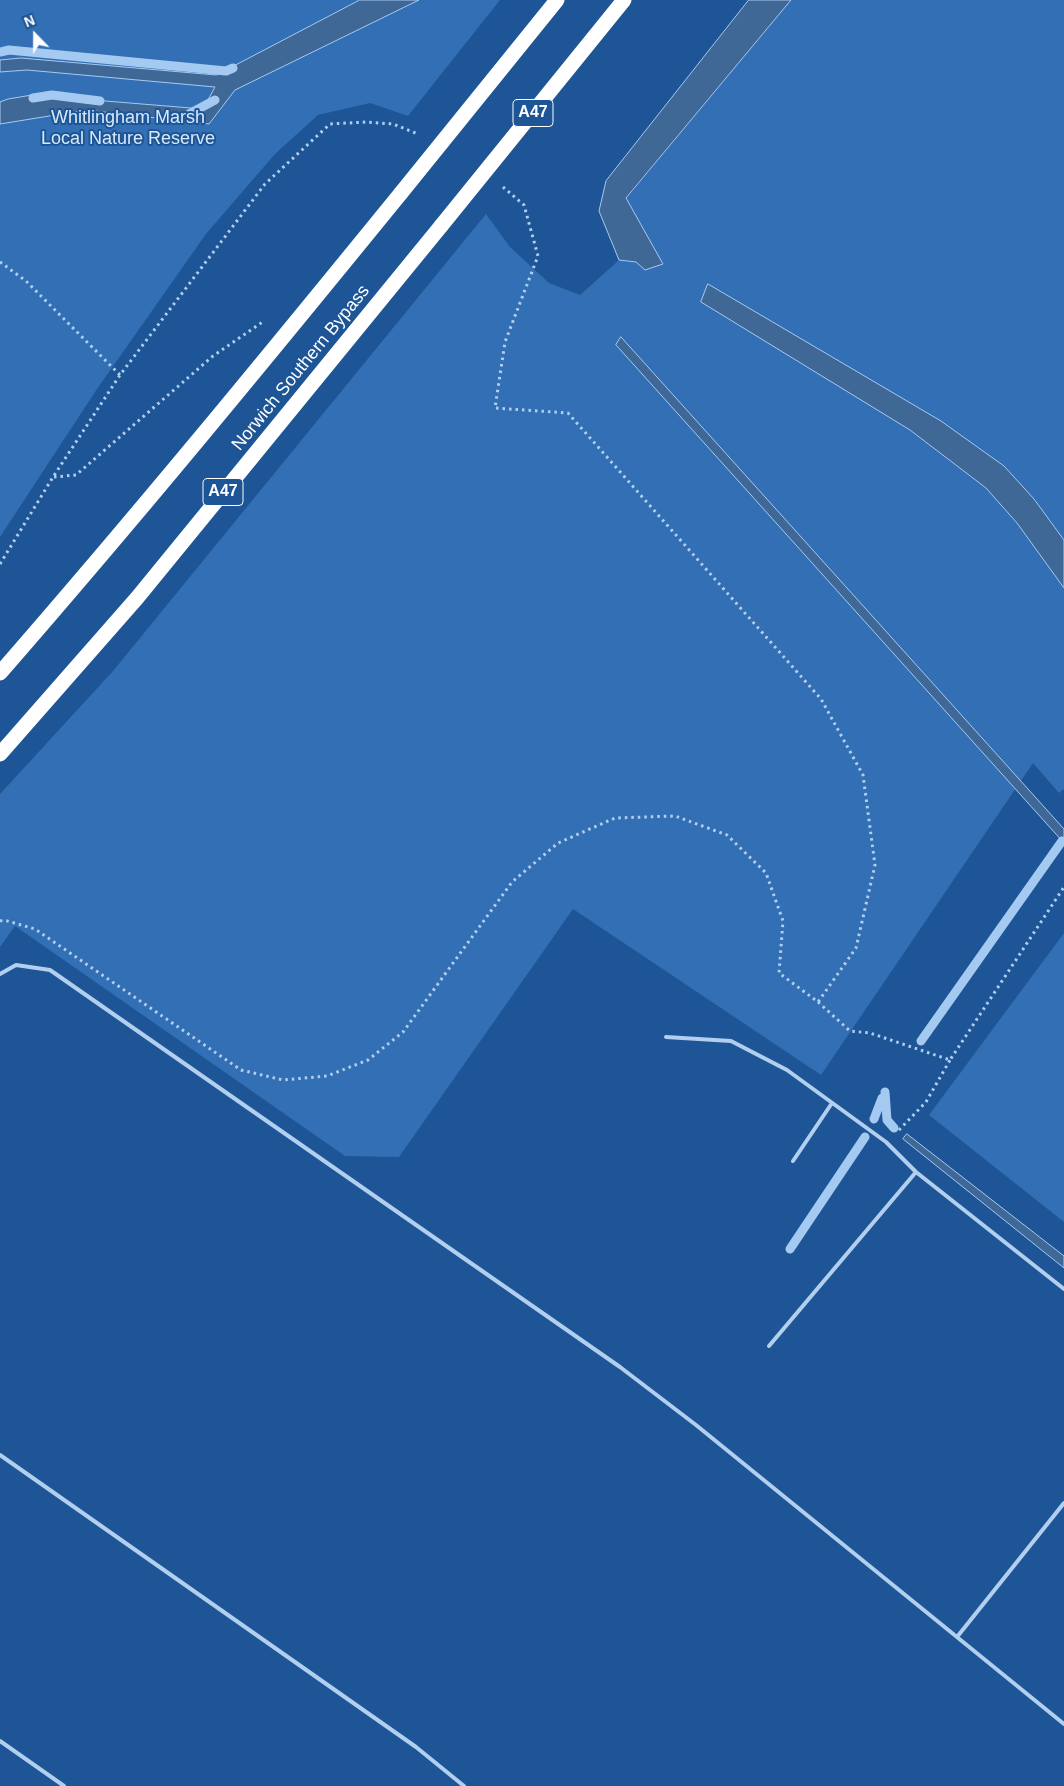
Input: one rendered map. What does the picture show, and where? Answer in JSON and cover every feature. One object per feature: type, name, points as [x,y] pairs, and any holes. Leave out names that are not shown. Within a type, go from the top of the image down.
[{"type":"highway","name":"Norwich Southern Bypass","points":[[0,673],[101,557],[281,341],[557,0]]},
{"type":"highway","name":"Norwich Southern Bypass","points":[[0,754],[137,598],[624,0]]},
{"type":"lane","points":[[0,974],[16,965],[50,970],[620,1367],[696,1426],[1064,1724]]},
{"type":"lane","points":[[666,1037],[731,1041],[787,1070],[886,1142],[916,1172],[1064,1289]]},
{"type":"lane","points":[[793,1161],[832,1103]]},
{"type":"lane","points":[[769,1346],[916,1172]]},
{"type":"lane","points":[[0,1455],[416,1747],[464,1786]]},
{"type":"lane","points":[[957,1637],[1064,1503]]},
{"type":"lane","points":[[0,1741],[64,1786]]},
{"type":"path","points":[[0,564],[53,477],[120,375],[265,184],[330,124],[366,122],[393,124],[418,134]]},
{"type":"path","points":[[496,182],[524,205],[538,256],[505,342],[495,408],[568,413],[821,699],[863,775],[875,865],[856,948],[818,1002]]},
{"type":"path","points":[[0,262],[26,281],[120,375]]},
{"type":"path","points":[[53,477],[76,475],[213,356],[251,330]]},
{"type":"path","points":[[0,921],[4,920],[35,928],[241,1070],[283,1080],[327,1076],[368,1060],[403,1032],[512,882],[558,843],[616,818],[675,816],[727,835],[766,873],[783,921],[779,973],[818,1002],[850,1031],[870,1032],[950,1060]]},
{"type":"path","points":[[886,1142],[926,1102],[950,1060],[1064,887]]},
{"type":"green space","name":"Whitlingham Marsh Local Nature Reserve","points":[[0,0],[500,0],[408,116],[370,103],[318,115],[275,154],[206,234],[97,389],[0,537]]},
{"type":"green space","points":[[791,0],[1064,0],[1064,540],[1034,499],[1004,466],[910,430],[986,488],[1017,523],[1064,588],[1064,789],[1059,793],[1033,763],[821,1075],[573,909],[399,1157],[345,1156],[15,926],[0,947],[0,794],[113,671],[486,214],[510,247],[549,283],[580,295],[619,260],[636,262],[626,199]]},
{"type":"green space","points":[[1064,933],[1064,1222],[929,1115]]},
{"type":"shaded area","points":[[360,0],[419,0],[235,90],[209,124],[86,110],[0,124],[0,102],[8,99],[32,95],[203,109],[215,87],[27,70],[0,72],[0,60],[21,58],[216,75]]},
{"type":"shaded area","points":[[749,0],[791,0],[626,198],[663,264],[645,270],[636,262],[619,260],[599,211],[606,181]]},
{"type":"shaded area","points":[[708,284],[941,421],[1004,466],[1034,499],[1064,540],[1064,588],[1017,523],[986,488],[910,430],[701,302]]},
{"type":"shaded area","points":[[621,337],[1064,829],[1064,843],[616,345]]},
{"type":"shaded area","points":[[907,1134],[1064,1256],[1064,1268],[903,1139]]},
{"type":"waterway","points":[[0,52],[9,50],[226,71],[233,68]]},
{"type":"waterway","points":[[33,98],[52,95],[100,101]]},
{"type":"waterway","points":[[189,114],[215,100]]},
{"type":"waterway","points":[[921,1041],[1062,841]]},
{"type":"waterway","points":[[885,1092],[887,1120],[894,1128]]},
{"type":"waterway","points":[[874,1119],[882,1098]]},
{"type":"waterway","points":[[790,1249],[865,1137]]}]
